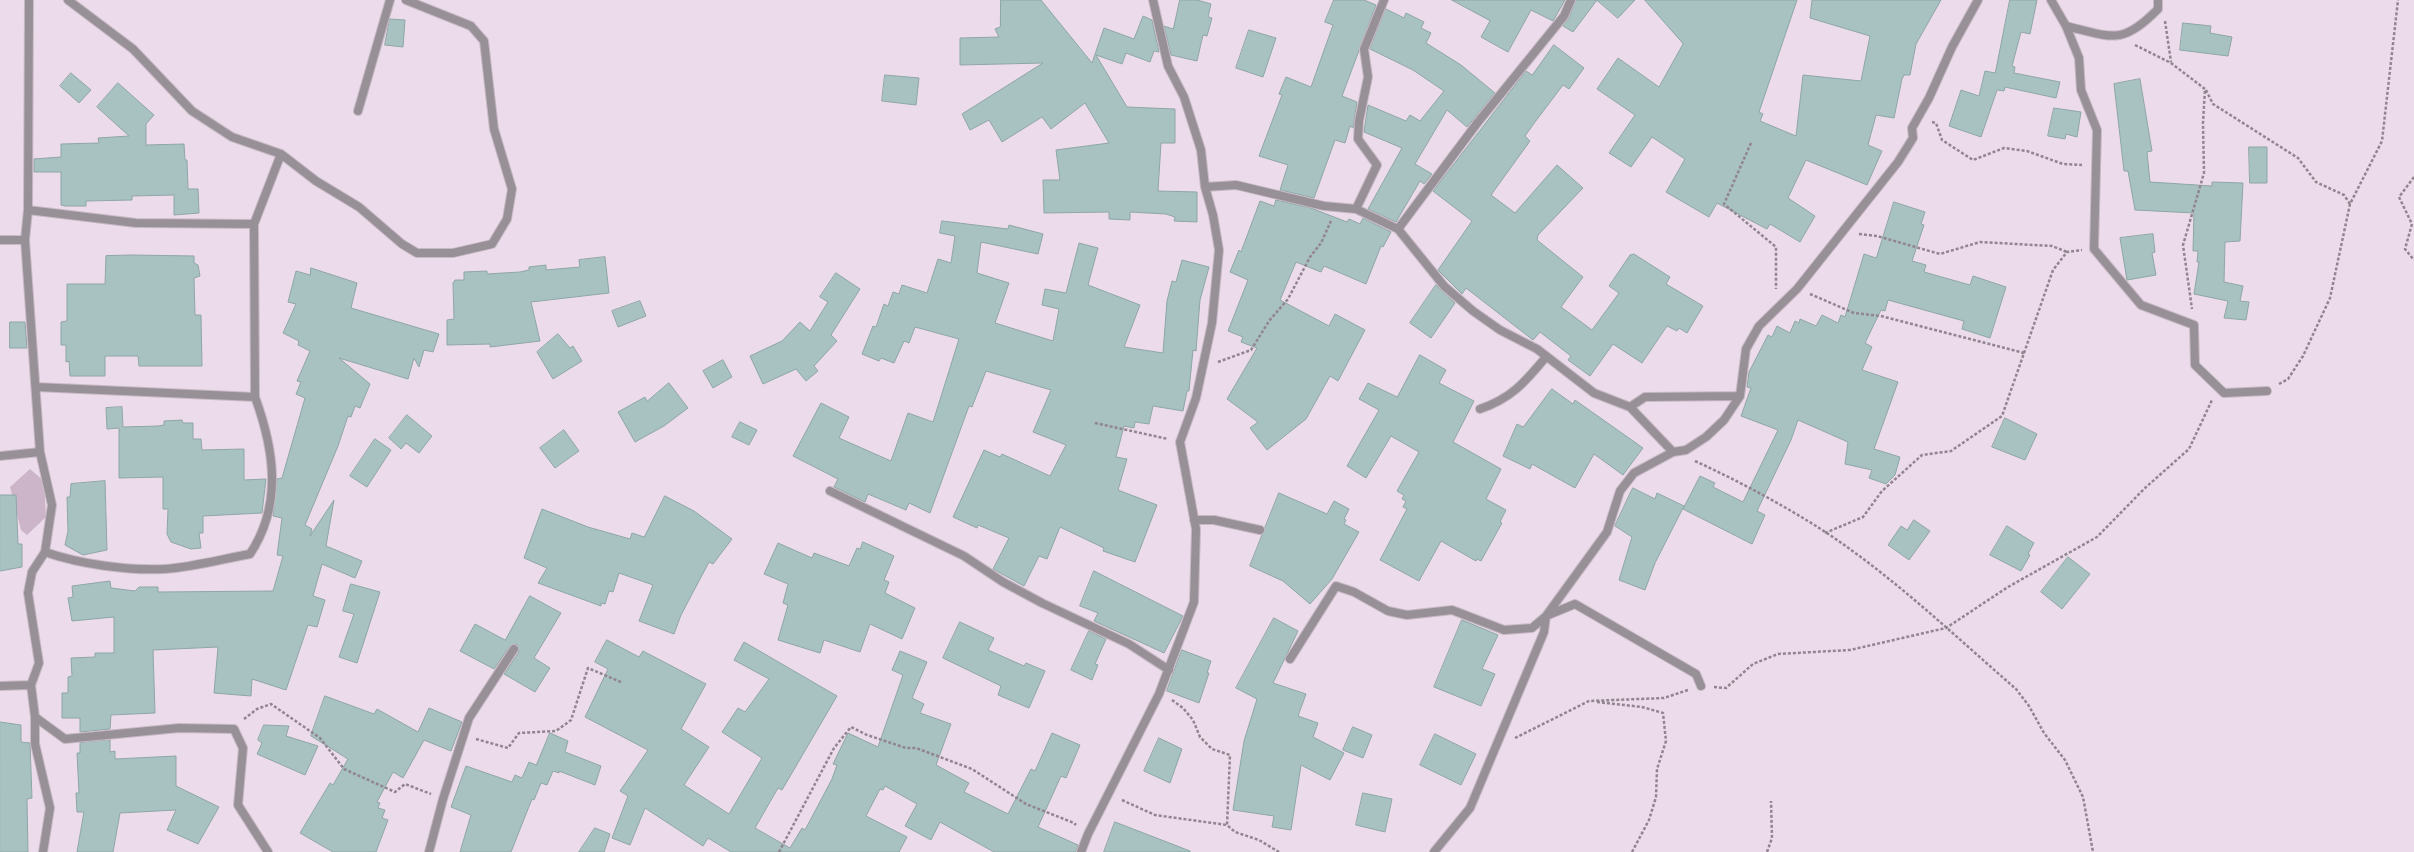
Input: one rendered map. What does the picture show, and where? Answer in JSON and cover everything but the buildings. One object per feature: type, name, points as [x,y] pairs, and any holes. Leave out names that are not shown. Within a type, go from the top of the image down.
[{"type":"street","points":[[29,0],[28,210],[25,240],[40,452],[52,505],[45,552],[32,572],[28,592],[39,663],[31,685],[35,717],[35,744],[50,808],[43,852]]},
{"type":"street","points":[[68,0],[133,49],[192,111],[232,137],[281,154],[316,181],[360,207],[402,244],[418,253],[453,253],[492,244],[507,219],[512,190],[494,129],[484,41],[471,26],[406,0]]},
{"type":"street","points":[[358,111],[390,0]]},
{"type":"street","points":[[1081,852],[1086,839],[1159,694],[1194,602],[1194,520],[1180,442],[1196,398],[1212,323],[1219,250],[1213,215],[1205,187],[1201,150],[1184,97],[1168,66],[1153,0]]},
{"type":"street","points":[[1356,208],[1377,165],[1358,139],[1359,121],[1368,77],[1364,49],[1384,0]]},
{"type":"street","points":[[1398,229],[1478,122],[1564,16],[1571,0]]},
{"type":"street","points":[[1290,659],[1336,586],[1354,592],[1388,611],[1407,615],[1452,610],[1504,630],[1532,628],[1546,616],[1607,532],[1620,491],[1634,473],[1673,452],[1686,450],[1706,437],[1724,420],[1740,396],[1746,349],[1759,326],[1774,309],[1797,289],[1840,233],[1898,162],[1913,138],[1912,128],[1929,98],[1952,47],[1978,0]]},
{"type":"street","points":[[2051,0],[2066,26],[2079,58],[2081,90],[2097,130],[2094,249],[2141,305],[2194,325],[2194,365],[2224,393],[2267,391]]},
{"type":"street","points":[[2066,26],[2114,38],[2140,27],[2158,9],[2158,0]]},
{"type":"street","points":[[45,552],[71,562],[129,568],[166,569],[250,554],[256,545],[270,510],[272,455],[264,421],[254,397],[254,224],[281,154]]},
{"type":"street","points":[[1205,187],[1236,185],[1324,206],[1356,208],[1398,229],[1444,286],[1473,311],[1546,357],[1594,393],[1630,407],[1673,452]]},
{"type":"street","points":[[28,210],[136,223],[254,224]]},
{"type":"street","points":[[0,240],[25,240]]},
{"type":"street","points":[[1480,409],[1500,402],[1519,388],[1546,357]]},
{"type":"street","points":[[36,387],[254,397]]},
{"type":"street","points":[[1630,407],[1645,397],[1740,396]]},
{"type":"street","points":[[0,456],[40,452]]},
{"type":"street","points":[[830,491],[964,556],[1003,582],[1042,604],[1129,644],[1169,670]]},
{"type":"street","points":[[1194,520],[1214,520],[1260,530]]},
{"type":"street","points":[[1546,616],[1575,604],[1696,674],[1701,686]]},
{"type":"street","points":[[1434,852],[1470,808],[1544,632],[1546,616]]},
{"type":"street","points":[[429,852],[443,799],[469,718],[514,649]]},
{"type":"street","points":[[0,686],[31,685]]},
{"type":"street","points":[[35,717],[65,739],[179,728],[234,729],[243,748],[238,805],[268,852]]},
{"type":"path","points":[[2267,391],[2288,379],[2303,356],[2330,298],[2350,204],[2382,141],[2398,0]]},
{"type":"path","points":[[2158,9],[2165,20],[2171,63]]},
{"type":"path","points":[[2114,38],[2128,42],[2171,63],[2205,90],[2213,104],[2298,158],[2316,182],[2344,195],[2350,204]]},
{"type":"path","points":[[2194,325],[2183,245],[2204,173],[2203,123],[2205,90]]},
{"type":"path","points":[[1917,120],[1936,123],[1942,140],[1973,160],[2004,148],[2027,151],[2063,164],[2096,166]]},
{"type":"path","points":[[1750,143],[1724,204],[1776,247],[1774,309]]},
{"type":"path","points":[[2414,177],[2399,197],[2412,224],[2405,249],[2414,260]]},
{"type":"path","points":[[1202,370],[1226,357],[1251,350],[1269,321],[1288,299],[1340,207]]},
{"type":"path","points":[[1840,233],[1877,236],[1940,254],[1980,242],[2052,246],[2067,252],[2094,249]]},
{"type":"path","points":[[1825,533],[1863,517],[1882,491],[1922,455],[1951,451],[2002,416],[2053,270],[2067,252]]},
{"type":"path","points":[[1797,289],[1854,313],[1881,316],[2024,352]]},
{"type":"path","points":[[1511,740],[1588,701],[1664,698],[1701,686],[1726,688],[1753,664],[1778,654],[1850,650],[1946,628],[2008,587],[2097,537],[2145,488],[2189,449],[2213,398]]},
{"type":"path","points":[[1095,423],[1143,432],[1180,442]]},
{"type":"path","points":[[1673,452],[1723,474],[1803,518],[1825,533],[1871,565],[2016,689],[2029,706],[2044,733],[2065,760],[2084,797],[2094,852]]},
{"type":"path","points":[[464,736],[508,748],[519,733],[556,731],[571,720],[588,668],[621,682]]},
{"type":"path","points":[[1159,694],[1183,708],[1193,720],[1200,737],[1212,749],[1230,755],[1227,825]]},
{"type":"path","points":[[1588,701],[1642,707],[1663,713],[1666,741],[1657,769],[1656,797],[1649,820],[1632,852]]},
{"type":"path","points":[[234,729],[257,709],[271,704],[320,738],[344,768],[395,792],[405,784],[443,799]]},
{"type":"path","points":[[779,852],[834,748],[851,726],[867,735],[906,748],[916,748],[972,769],[1026,804],[1074,823],[1086,839]]},
{"type":"path","points":[[1110,792],[1126,802],[1155,815],[1227,825],[1235,832],[1259,840],[1279,852]]},
{"type":"path","points":[[1767,852],[1772,838],[1771,801]]},
{"type":"shaded area","points":[[30,469],[44,481],[46,517],[27,535],[21,530],[10,487]]}]
